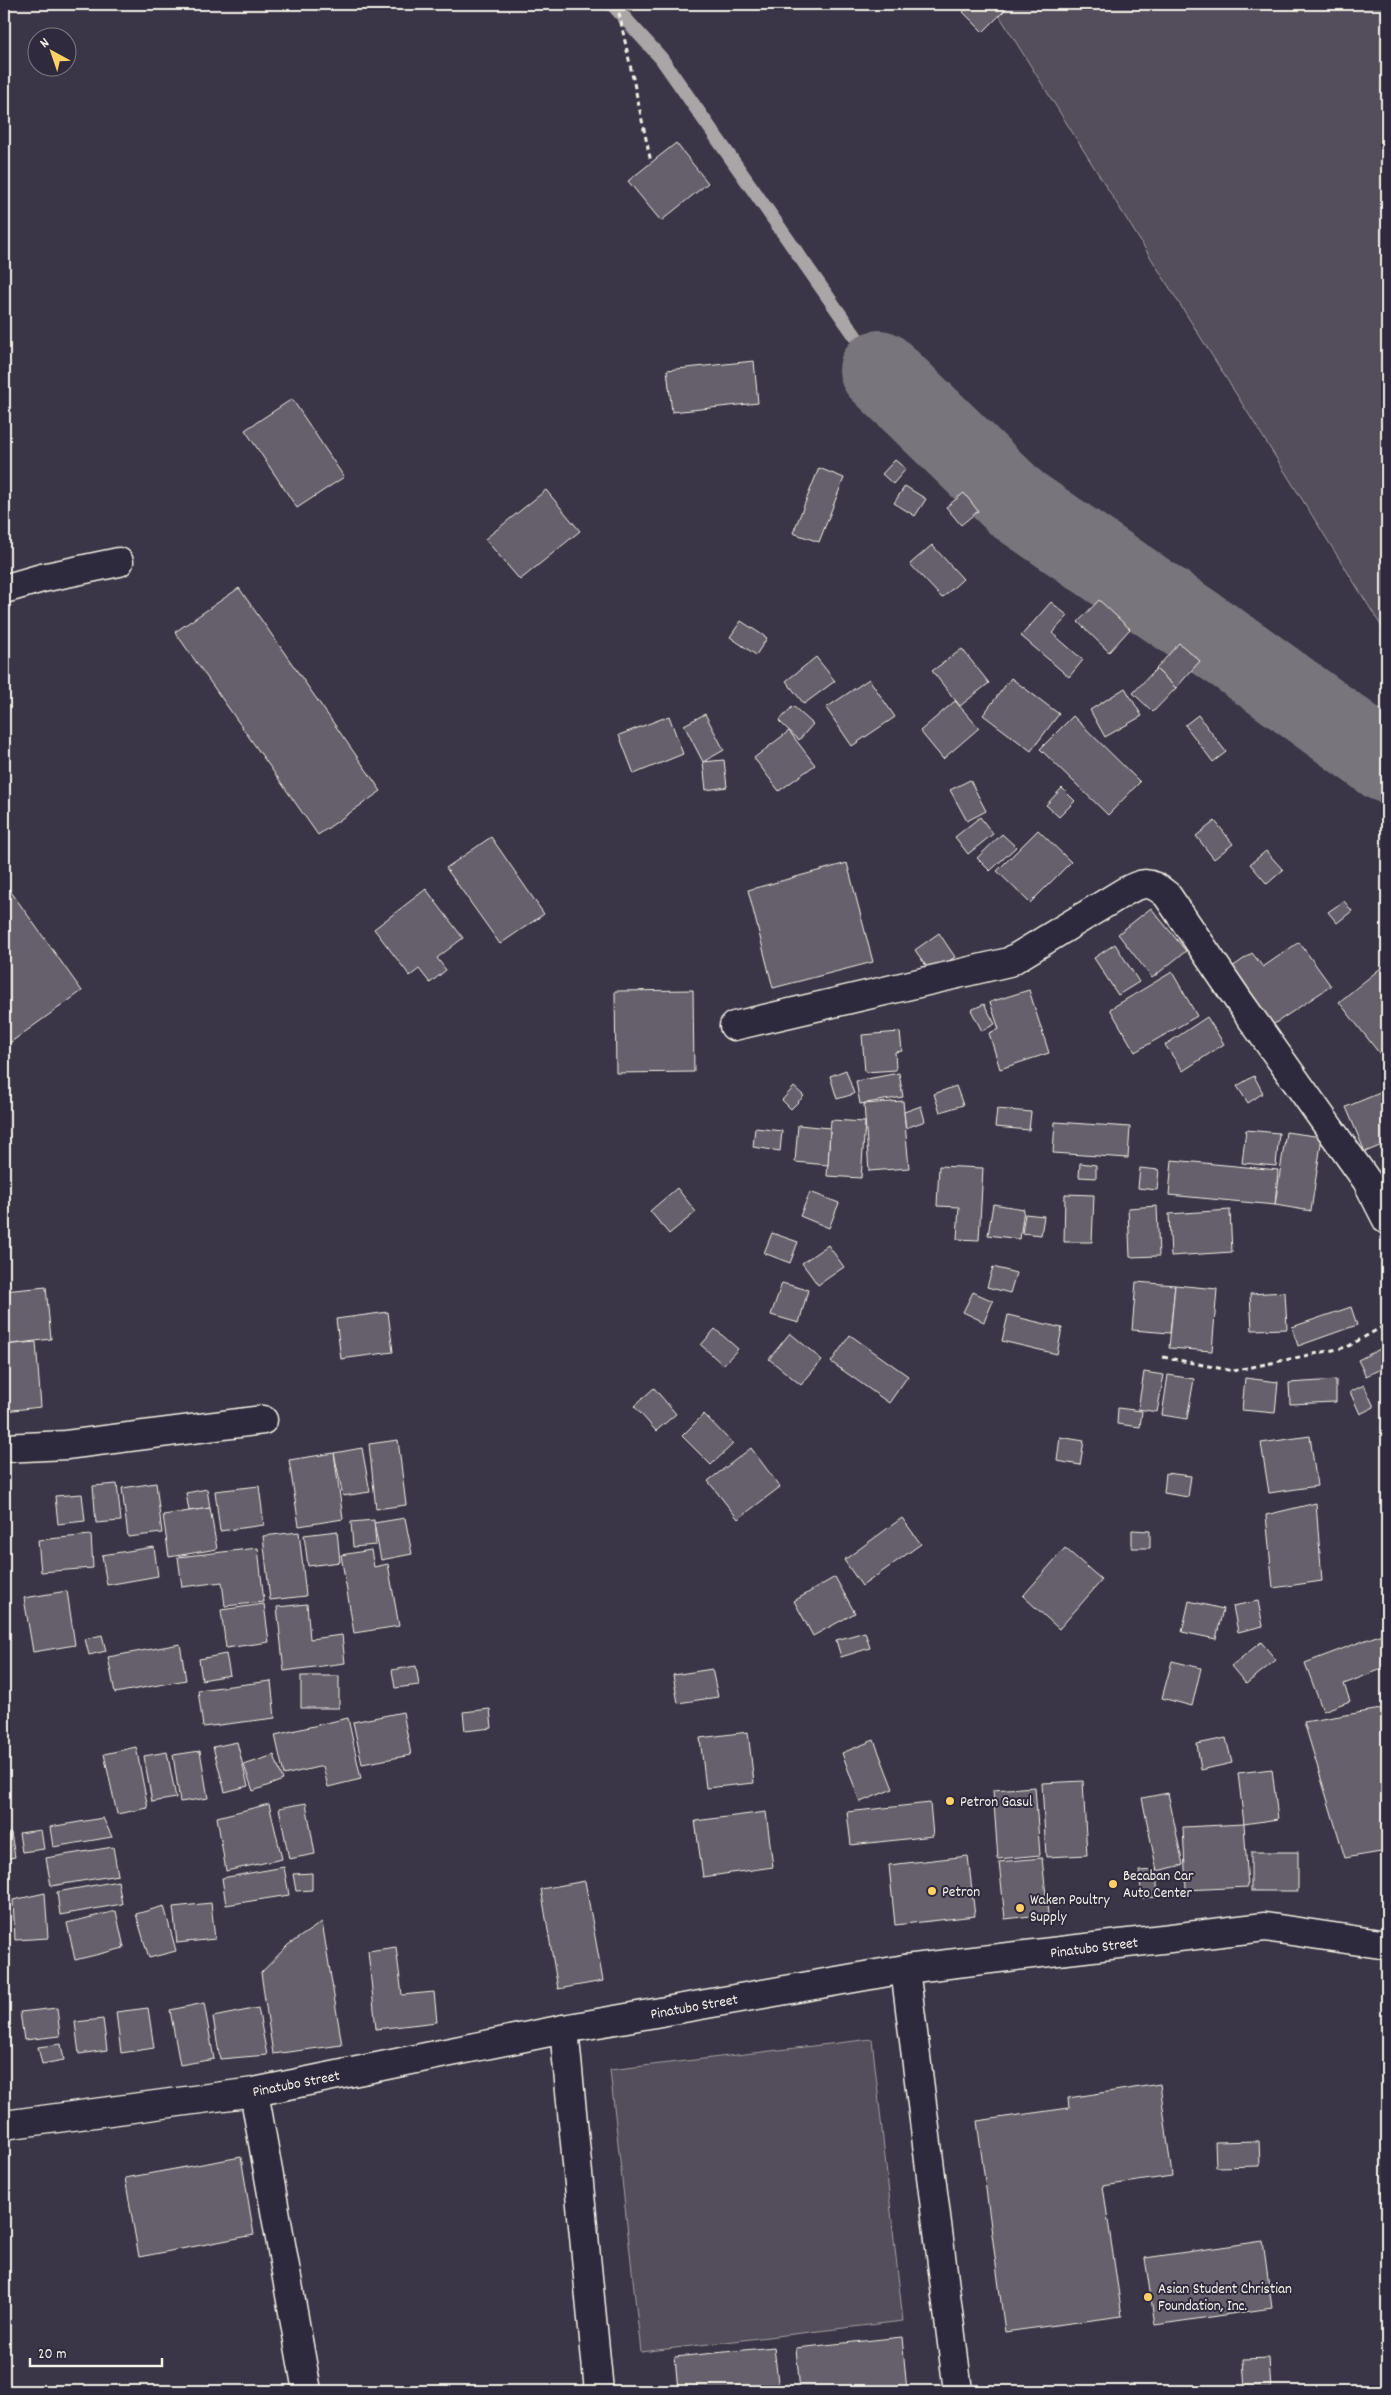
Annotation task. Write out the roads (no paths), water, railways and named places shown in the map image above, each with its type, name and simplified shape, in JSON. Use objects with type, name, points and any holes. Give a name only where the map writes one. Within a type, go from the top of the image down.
[{"type":"street","points":[[4,589],[42,578],[119,562]]},
{"type":"street","points":[[734,1026],[1009,962],[1141,883],[1156,885],[1167,895],[1239,1001],[1367,1181],[1387,1220]]},
{"type":"street","points":[[4,1448],[66,1445],[263,1420]]},
{"type":"street","name":"Pinatubo Street","points":[[4,2125],[254,2092],[564,2029],[905,1969],[1265,1927],[1387,1945]]},
{"type":"street","points":[[905,1969],[958,2391]]},
{"type":"street","points":[[564,2029],[599,2391]]},
{"type":"street","points":[[254,2092],[307,2391]]},
{"type":"waterway","points":[[612,4],[661,58],[879,370]]},
{"type":"waterway","points":[[879,370],[1017,504],[1242,658],[1387,763]]},
{"type":"place","name":"Petron Gasul","points":[[950,1801]]},
{"type":"place","name":"Becaban Car Auto Center","points":[[1113,1884]]},
{"type":"place","name":"Petron","points":[[932,1891]]},
{"type":"place","name":"Waken Poultry Supply","points":[[1020,1908]]},
{"type":"place","name":"Asian Student Christian Foundation, Inc.","points":[[1148,2297]]}]
